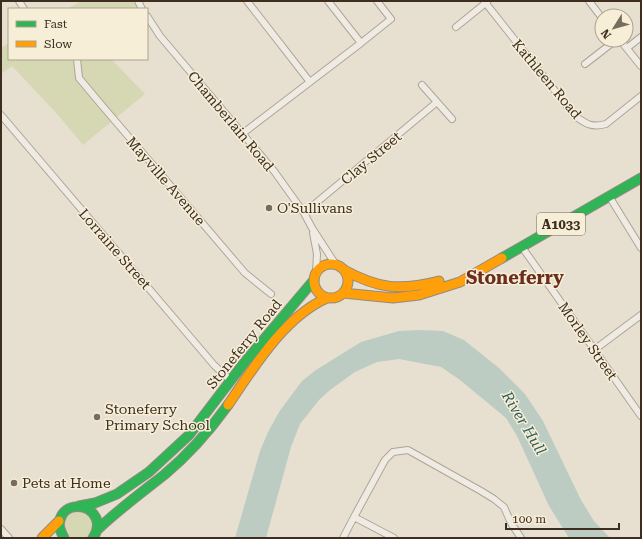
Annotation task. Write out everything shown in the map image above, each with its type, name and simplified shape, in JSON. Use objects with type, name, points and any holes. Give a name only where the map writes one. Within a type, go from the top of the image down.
[{"type":"highway","name":"A1033","points":[[343,293],[383,298],[410,297],[460,282],[641,178]]},
{"type":"highway","points":[[331,264],[340,267],[348,279],[346,289],[336,298],[327,298],[317,291],[315,276],[325,265],[331,264]]},
{"type":"highway","name":"A1033","points":[[340,267],[372,284],[393,288],[429,284],[480,270]]},
{"type":"highway","name":"Stoneferry Road","points":[[59,521],[65,511],[74,506],[95,503],[118,494],[149,472],[189,436],[269,333],[306,291],[315,276]]},
{"type":"highway","name":"Stoneferry Road","points":[[95,534],[114,514],[156,481],[186,454],[222,414],[244,380],[288,326],[308,307],[327,298]]},
{"type":"highway","points":[[79,506],[90,510],[97,519],[95,534]]},
{"type":"highway","points":[[42,538],[59,521]]},
{"type":"highway","points":[[59,521],[59,528],[64,538]]},
{"type":"street","points":[[247,1],[310,82]]},
{"type":"street","points":[[328,1],[361,43]]},
{"type":"street","points":[[242,134],[391,19],[377,1]]},
{"type":"street","points":[[456,27],[486,2]]},
{"type":"street","name":"Kathleen Road","points":[[486,2],[575,116],[588,125],[606,124],[641,96]]},
{"type":"street","name":"Chamberlain Road","points":[[148,18],[160,36],[274,171],[340,267]]},
{"type":"street","points":[[585,64],[606,48]]},
{"type":"street","points":[[627,48],[641,66]]},
{"type":"street","name":"Mayville Avenue","points":[[77,60],[79,78],[98,102],[245,273],[271,294]]},
{"type":"street","points":[[422,85],[452,119]]},
{"type":"street","name":"Clay Street","points":[[304,213],[437,102]]},
{"type":"street","name":"Lorraine Street","points":[[1,115],[214,365],[231,381]]},
{"type":"street","points":[[608,196],[641,248]]},
{"type":"street","name":"Chamberlain Road","points":[[312,228],[317,254],[315,276]]},
{"type":"street","name":"Morley Street","points":[[522,246],[641,416]]},
{"type":"street","points":[[594,350],[641,315]]},
{"type":"street","points":[[343,538],[385,460],[393,452],[408,450],[494,499],[504,508],[511,523],[521,538]]},
{"type":"street","points":[[354,517],[394,538]]},
{"type":"street","points":[[1,529],[9,538]]},
{"type":"green space","points":[[81,1],[139,1],[142,8],[69,8]]},
{"type":"green space","points":[[8,44],[8,60],[112,60],[145,94],[83,145],[59,116],[12,66],[1,74],[1,48]]},
{"type":"green space","points":[[81,510],[89,514],[94,526],[88,537],[71,538],[66,532],[64,526],[66,520],[69,514]]},
{"type":"water","name":"River Hull","points":[[399,331],[443,331],[464,340],[499,368],[525,394],[543,421],[581,500],[594,521],[610,538],[569,538],[549,506],[517,436],[506,418],[460,380],[441,367],[399,359],[377,362],[355,372],[319,400],[300,424],[291,447],[266,538],[235,538],[260,451],[268,432],[279,412],[302,381],[316,370],[361,342]]},
{"type":"traffic: fast","points":[[502,258],[641,178]]},
{"type":"traffic: fast","points":[[79,506],[95,503],[117,494],[149,472],[189,435],[244,363],[314,280]]},
{"type":"traffic: fast","points":[[97,530],[182,459],[214,424],[228,405]]},
{"type":"traffic: fast","points":[[64,538],[59,523],[62,514],[66,510],[76,507],[88,509],[96,518],[97,528],[93,538]]},
{"type":"traffic: slow","points":[[343,293],[393,298],[419,295],[460,282],[502,258]]},
{"type":"traffic: slow","points":[[331,264],[337,265],[343,269],[347,275],[348,281],[347,287],[343,293],[337,297],[331,298],[325,297],[319,293],[315,287],[314,281],[315,275],[319,269],[325,265],[331,264]]},
{"type":"traffic: slow","points":[[344,270],[368,281],[390,286],[413,286],[439,281]]},
{"type":"traffic: slow","points":[[228,405],[271,344],[297,317],[311,306],[327,298]]},
{"type":"traffic: slow","points":[[42,538],[59,521]]},
{"type":"place","name":"O'Sullivans","points":[[269,208]]},
{"type":"place","name":"Stoneferry Primary School","points":[[97,417]]},
{"type":"place","name":"Pets at Home","points":[[14,483]]},
{"type":"district","name":"Stoneferry","points":[[515,277]]}]
